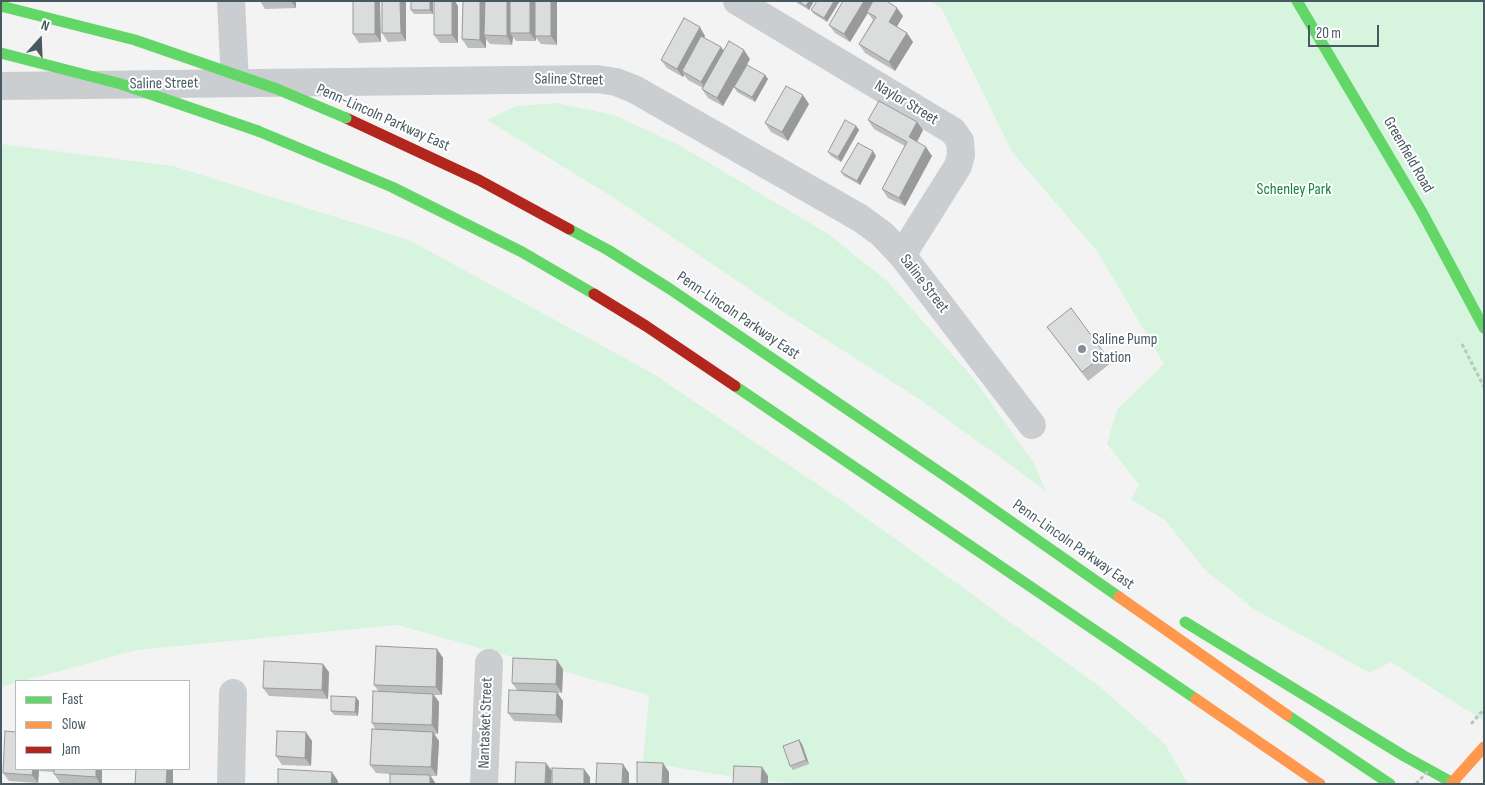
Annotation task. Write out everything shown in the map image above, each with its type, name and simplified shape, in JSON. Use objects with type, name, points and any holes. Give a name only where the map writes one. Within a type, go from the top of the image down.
[{"type":"main road","name":"Greenfield Road","points":[[1298,1],[1422,212],[1484,328]]},
{"type":"main road","name":"Penn-Lincoln Parkway East","points":[[1,6],[144,43],[277,89],[346,118],[479,180],[608,250],[678,294],[963,488],[1342,753],[1390,784]]},
{"type":"main road","points":[[1,53],[121,84],[258,131],[392,187],[522,252],[646,326],[1320,784]]},
{"type":"main road","points":[[963,488],[1124,586]]},
{"type":"main road","points":[[1175,617],[1404,756],[1455,784]]},
{"type":"main road","points":[[1451,784],[1484,747]]},
{"type":"street","points":[[231,1],[235,84]]},
{"type":"street","name":"Naylor Street","points":[[737,1],[953,131],[960,141],[962,155],[958,166],[902,255]]},
{"type":"street","name":"Saline Street","points":[[1,86],[597,79],[616,82],[634,89],[860,218],[882,234],[902,255],[1032,425]]},
{"type":"street","name":"Nantasket Street","points":[[484,784],[489,663]]},
{"type":"street","points":[[231,784],[233,693]]},
{"type":"green space","name":"Schenley Park","points":[[930,1],[1484,1],[1484,721],[1391,662],[1370,673],[1254,609],[1204,569],[1166,521],[1131,499],[1139,485],[1107,444],[1117,410],[1164,364],[1097,251],[1012,152],[942,9]]},
{"type":"green space","points":[[557,103],[614,115],[679,145],[828,234],[888,282],[973,378],[1034,463],[1046,491],[919,399],[783,312],[619,201],[487,120],[516,106]]},
{"type":"green space","points":[[1,144],[173,166],[409,240],[652,373],[851,507],[1099,686],[1165,744],[1188,784],[800,784],[733,777],[643,762],[649,695],[397,625],[137,650],[27,680],[15,680],[15,683],[1,687]]},
{"type":"building","points":[[353,1],[375,1],[375,34],[353,34]]},
{"type":"building","points":[[382,1],[400,1],[401,33],[382,33]]},
{"type":"building","points":[[411,1],[430,1],[430,10],[411,10]]},
{"type":"building","points":[[434,1],[452,1],[452,35],[434,35]]},
{"type":"building","points":[[463,1],[480,1],[480,40],[462,39]]},
{"type":"building","points":[[485,1],[507,1],[507,36],[484,35]]},
{"type":"building","points":[[510,1],[530,1],[530,33],[510,33]]},
{"type":"building","points":[[535,1],[551,1],[551,36],[535,36]]},
{"type":"building","points":[[798,1],[809,1],[806,6]]},
{"type":"building","points":[[817,1],[834,1],[824,18],[811,10]]},
{"type":"building","points":[[843,1],[864,1],[844,34],[829,25]]},
{"type":"building","points":[[873,1],[887,1],[897,8],[889,22],[907,33],[889,62],[859,44],[876,17],[867,12]]},
{"type":"building","points":[[684,18],[700,27],[677,69],[661,60]]},
{"type":"building","points":[[701,36],[721,47],[701,82],[682,71]]},
{"type":"building","points":[[729,41],[744,50],[717,98],[702,89]]},
{"type":"building","points":[[747,65],[765,75],[752,97],[734,87]]},
{"type":"building","points":[[786,86],[803,95],[782,132],[765,123]]},
{"type":"building","points":[[879,101],[917,122],[909,137],[926,147],[899,198],[882,189],[907,142],[868,120]]},
{"type":"building","points":[[845,120],[856,126],[838,157],[828,152]]},
{"type":"building","points":[[858,143],[873,151],[857,181],[841,172]]},
{"type":"building","name":"Saline Pump Station","points":[[1071,308],[1105,354],[1082,372],[1047,327]]},
{"type":"building","points":[[376,646],[437,649],[436,687],[374,685]]},
{"type":"building","points":[[513,658],[557,660],[556,684],[512,683]]},
{"type":"building","points":[[264,661],[323,664],[322,690],[263,688]]},
{"type":"building","points":[[509,690],[557,692],[556,715],[508,713]]},
{"type":"building","points":[[373,691],[433,694],[432,725],[372,723]]},
{"type":"building","points":[[331,696],[356,697],[355,712],[331,711]]},
{"type":"building","points":[[372,729],[433,732],[431,767],[370,765]]},
{"type":"building","points":[[5,731],[15,732],[15,770],[33,770],[32,775],[3,773]]},
{"type":"building","points":[[277,731],[306,732],[305,758],[276,756]]},
{"type":"building","points":[[799,740],[806,760],[790,766],[783,746]]},
{"type":"building","points":[[516,762],[546,763],[545,784],[515,784]]},
{"type":"building","points":[[637,762],[663,763],[662,784],[637,784]]},
{"type":"building","points":[[597,763],[623,764],[622,784],[596,784]]},
{"type":"building","points":[[734,766],[762,767],[761,784],[733,784]]},
{"type":"building","points":[[552,768],[584,769],[584,784],[552,784]]},
{"type":"building","points":[[278,769],[332,772],[331,784],[278,784]]},
{"type":"building","points":[[54,770],[96,770],[96,777],[54,774]]},
{"type":"building","points":[[136,770],[167,770],[166,784],[135,784]]},
{"type":"building","points":[[390,774],[430,775],[430,784],[390,784]]},
{"type":"traffic: fast","points":[[1297,1],[1422,212],[1484,328]]},
{"type":"traffic: fast","points":[[1,6],[135,40],[277,89],[346,118]]},
{"type":"traffic: fast","points":[[1,53],[121,84],[258,131]]},
{"type":"traffic: fast","points":[[258,131],[392,187],[522,252],[594,294]]},
{"type":"traffic: fast","points":[[569,229],[608,250],[670,289],[963,488],[1119,597]]},
{"type":"traffic: fast","points":[[735,386],[1196,699]]},
{"type":"traffic: fast","points":[[1185,622],[1404,756],[1455,784]]},
{"type":"traffic: fast","points":[[1287,715],[1390,784]]},
{"type":"traffic: slow","points":[[1119,597],[1287,715]]},
{"type":"traffic: slow","points":[[1196,699],[1320,784]]},
{"type":"traffic: slow","points":[[1451,784],[1484,747]]},
{"type":"traffic: jam","points":[[346,118],[479,180],[569,229]]},
{"type":"traffic: jam","points":[[594,294],[646,326],[735,386]]},
{"type":"place","name":"Saline Pump Station","points":[[1082,349]]}]
